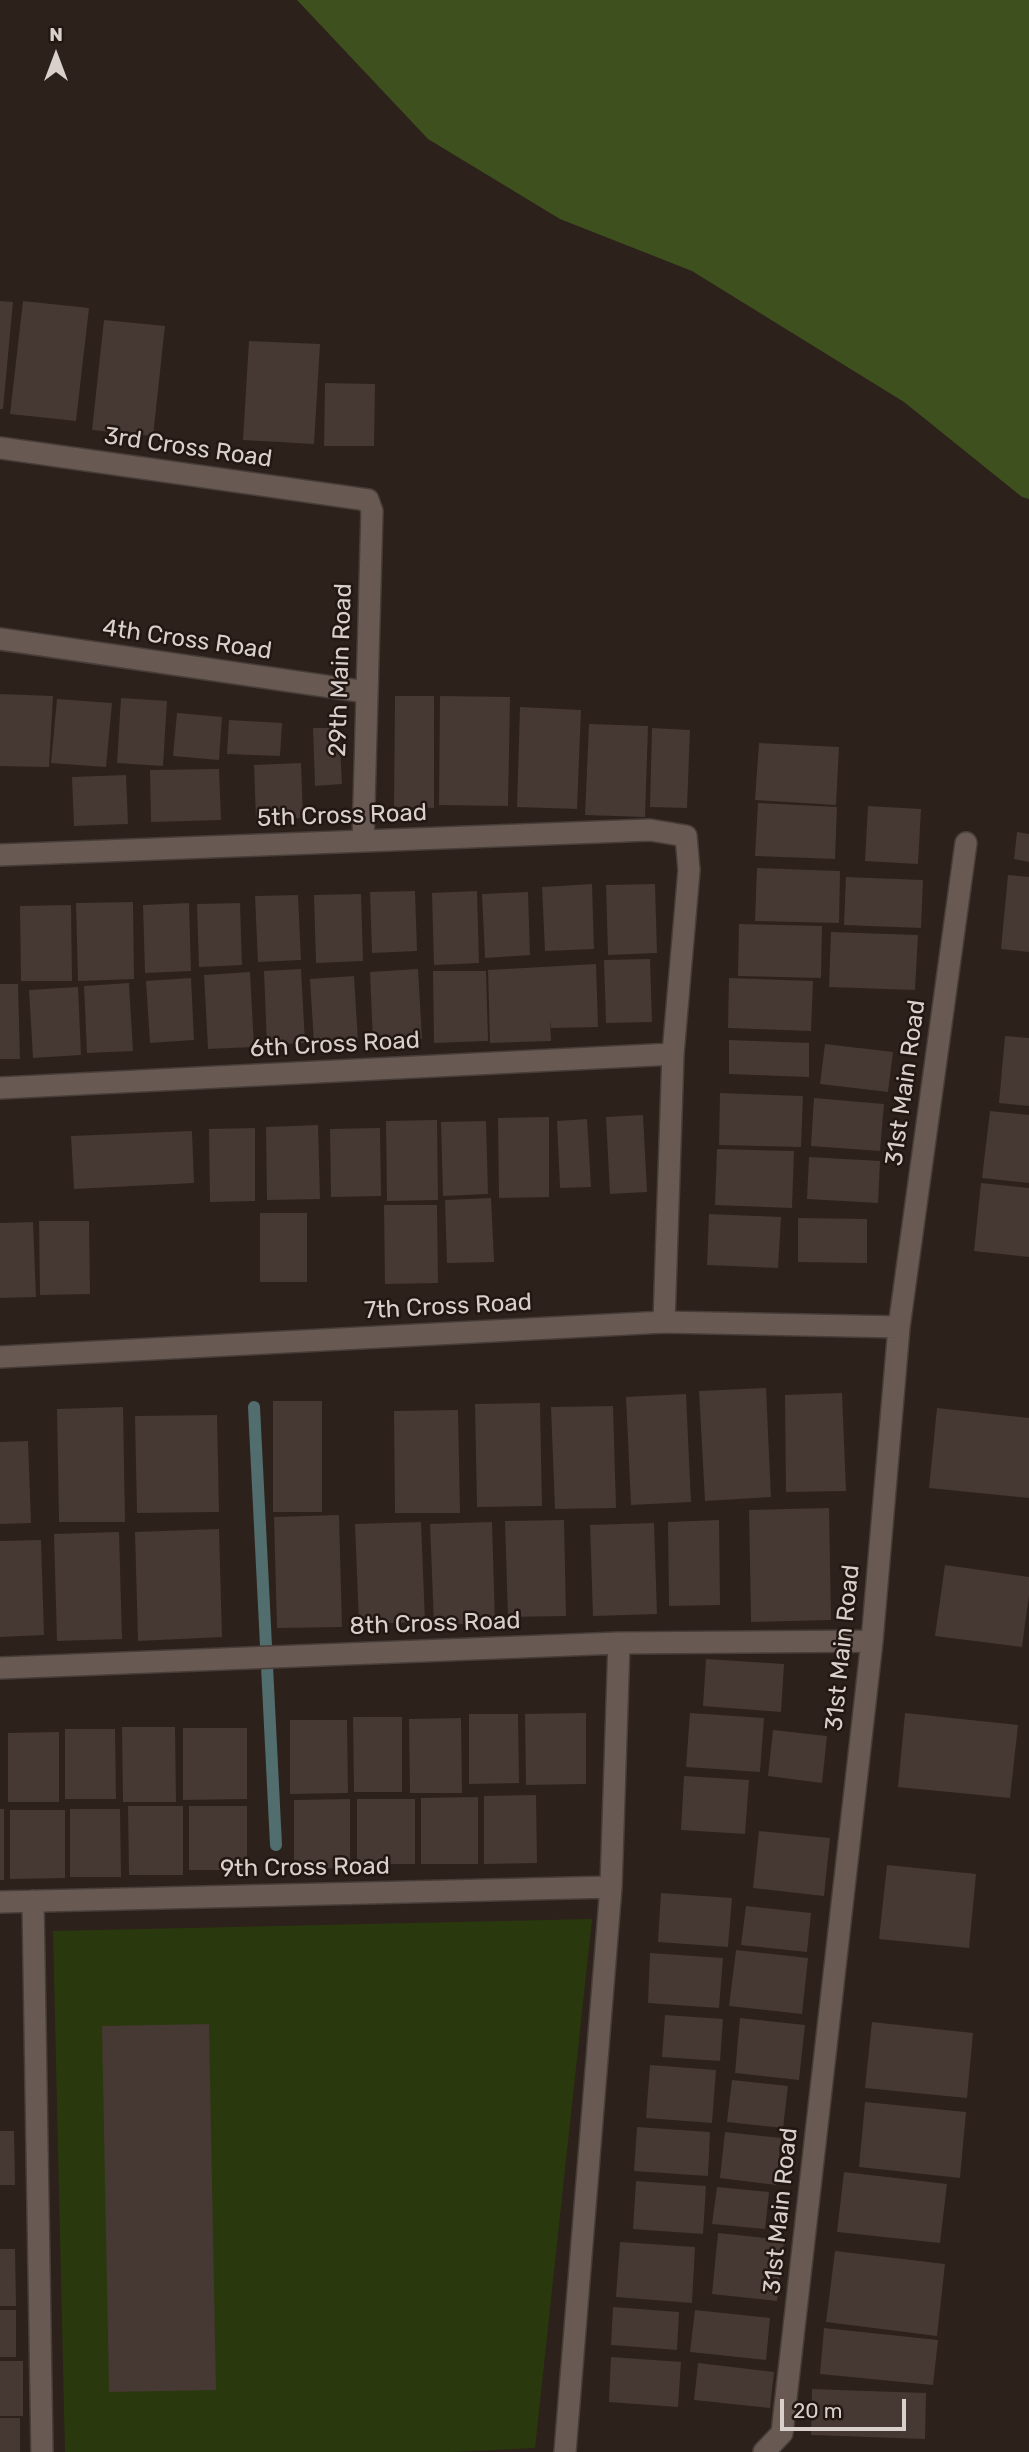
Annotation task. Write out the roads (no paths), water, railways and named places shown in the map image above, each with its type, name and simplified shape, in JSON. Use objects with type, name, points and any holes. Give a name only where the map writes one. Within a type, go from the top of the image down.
[{"type":"street","name":"3rd Cross Road","points":[[0,448],[368,500]]},
{"type":"street","name":"29th Main Road","points":[[363,841],[372,511],[368,500]]},
{"type":"street","name":"4th Cross Road","points":[[0,639],[366,692]]},
{"type":"street","name":"5th Cross Road","points":[[0,855],[650,830],[686,836],[688,870],[674,1054]]},
{"type":"street","name":"31st Main Road","points":[[764,2452],[782,2433],[872,1641],[899,1327],[966,843]]},
{"type":"street","name":"6th Cross Road","points":[[0,1088],[674,1054]]},
{"type":"street","points":[[664,1322],[674,1054]]},
{"type":"street","name":"7th Cross Road","points":[[0,1357],[664,1322],[899,1327]]},
{"type":"street","name":"8th Cross Road","points":[[0,1668],[619,1643],[872,1641]]},
{"type":"street","points":[[565,2452],[611,1887],[619,1643]]},
{"type":"street","name":"9th Cross Road","points":[[0,1902],[611,1887]]},
{"type":"street","points":[[33,1901],[42,2452]]},
{"type":"waterway","points":[[254,1407],[276,1845]]}]
